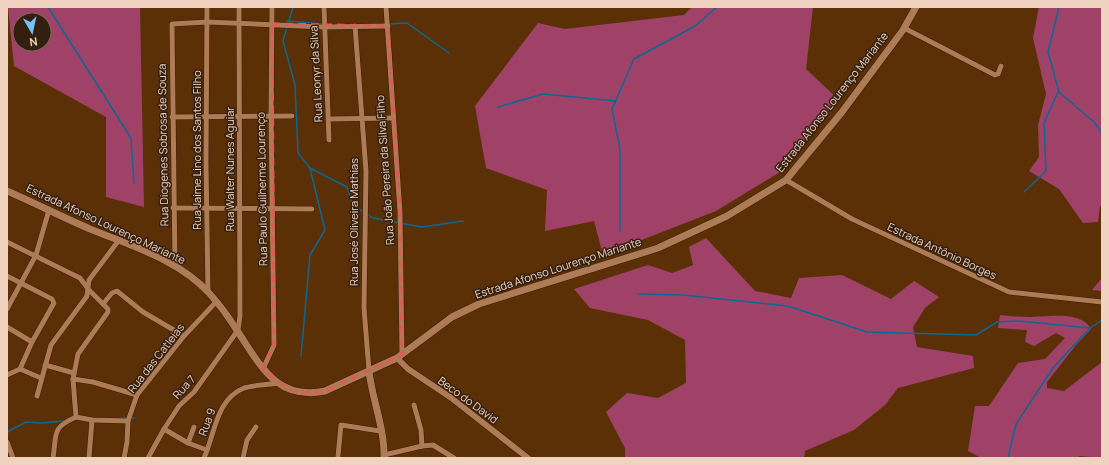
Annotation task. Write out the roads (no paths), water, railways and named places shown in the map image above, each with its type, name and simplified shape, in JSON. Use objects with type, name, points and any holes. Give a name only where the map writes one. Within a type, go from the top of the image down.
[{"type":"main road","name":"Estrada Afonso Lourenço Mariante","points":[[7,191],[175,266],[208,292],[238,330],[263,369],[277,383],[300,393],[313,394],[342,385],[399,356],[452,317],[479,304],[658,248],[727,216],[786,180],[842,112],[904,28],[916,7]]},
{"type":"main road","points":[[369,371],[371,390],[384,456]]},
{"type":"street","name":"Rua Jaime Lino dos Santos Filho","points":[[207,7],[208,292]]},
{"type":"street","name":"Rua Walter Nunes Aguiar","points":[[238,330],[240,316],[239,7]]},
{"type":"street","name":"Rua Paulo Guilherme Lourenço","points":[[263,369],[274,345],[271,116],[272,7]]},
{"type":"street","name":"Rua Leonyr da Silva","points":[[324,7],[329,140]]},
{"type":"street","name":"Rua João Pereira da Silva Filho","points":[[386,7],[389,78],[400,212],[399,356]]},
{"type":"street","points":[[207,22],[324,27],[388,26]]},
{"type":"street","name":"Rua Diogenes Sobrosa de Souza","points":[[175,266],[173,208],[172,24],[207,22]]},
{"type":"street","name":"Rua José Oliveira Mathias","points":[[355,26],[366,171],[364,308],[369,371]]},
{"type":"street","points":[[904,28],[995,74],[998,74],[1001,66]]},
{"type":"street","points":[[172,117],[292,116]]},
{"type":"street","points":[[329,119],[393,118]]},
{"type":"street","name":"Estrada Antônio Borges","points":[[786,180],[852,219],[1009,292],[1102,302]]},
{"type":"street","points":[[173,208],[312,209]]},
{"type":"street","points":[[7,309],[36,255],[48,210]]},
{"type":"street","points":[[37,396],[51,345],[87,296],[89,290],[89,280],[119,240]]},
{"type":"street","points":[[7,242],[80,278],[89,290],[109,310],[78,354],[73,379],[76,417]]},
{"type":"street","points":[[7,276],[22,282],[54,301],[32,342],[20,369],[7,376]]},
{"type":"street","points":[[102,304],[112,293],[117,292],[143,312],[184,336]]},
{"type":"street","name":"Rua das Catleias","points":[[124,458],[127,442],[128,421],[137,395],[184,336],[216,302]]},
{"type":"street","points":[[7,327],[32,342]]},
{"type":"street","name":"Rua 7","points":[[148,458],[179,406],[194,392],[238,330]]},
{"type":"street","name":"Beco do David","points":[[399,356],[408,369],[450,397],[528,458]]},
{"type":"street","points":[[45,364],[74,373]]},
{"type":"street","points":[[20,369],[41,378]]},
{"type":"street","points":[[73,379],[92,382],[137,395]]},
{"type":"street","name":"Rua 9","points":[[204,458],[218,415],[226,400],[244,388],[277,383]]},
{"type":"street","points":[[414,405],[421,430],[422,446]]},
{"type":"street","points":[[53,458],[57,427],[61,423],[76,417],[92,420],[128,421]]},
{"type":"street","points":[[89,458],[92,420]]},
{"type":"street","points":[[338,456],[341,425],[380,431]]},
{"type":"street","points":[[188,443],[194,427]]},
{"type":"street","points":[[243,458],[247,440],[256,427]]},
{"type":"street","points":[[164,430],[188,443],[207,450]]},
{"type":"street","points":[[7,442],[13,458]]},
{"type":"street","points":[[384,456],[422,446],[433,445],[454,458]]},
{"type":"waterway","points":[[48,7],[131,138],[134,183]]},
{"type":"waterway","points":[[293,7],[283,41],[295,85],[298,153],[310,168],[325,230],[310,255],[301,356]]},
{"type":"waterway","points":[[620,231],[620,149],[612,109],[634,59],[695,26],[717,7]]},
{"type":"waterway","points":[[1059,7],[1048,52],[1059,92],[1094,122],[1102,133]]},
{"type":"waterway","points":[[287,21],[322,24]]},
{"type":"waterway","points":[[388,24],[407,23],[449,53]]},
{"type":"waterway","points":[[1024,192],[1046,171],[1044,123],[1058,92]]},
{"type":"waterway","points":[[498,107],[543,94],[616,101]]},
{"type":"waterway","points":[[310,168],[347,187],[353,206],[364,212]]},
{"type":"waterway","points":[[367,214],[373,218],[422,227],[463,221]]},
{"type":"waterway","points":[[638,294],[683,295],[788,306],[867,332],[976,335],[997,322],[1019,321],[1090,328]]},
{"type":"waterway","points":[[1008,458],[1016,424],[1053,368],[1090,328],[1102,320]]},
{"type":"waterway","points":[[120,418],[134,418]]},
{"type":"waterway","points":[[7,432],[26,422],[42,423],[64,421]]}]
